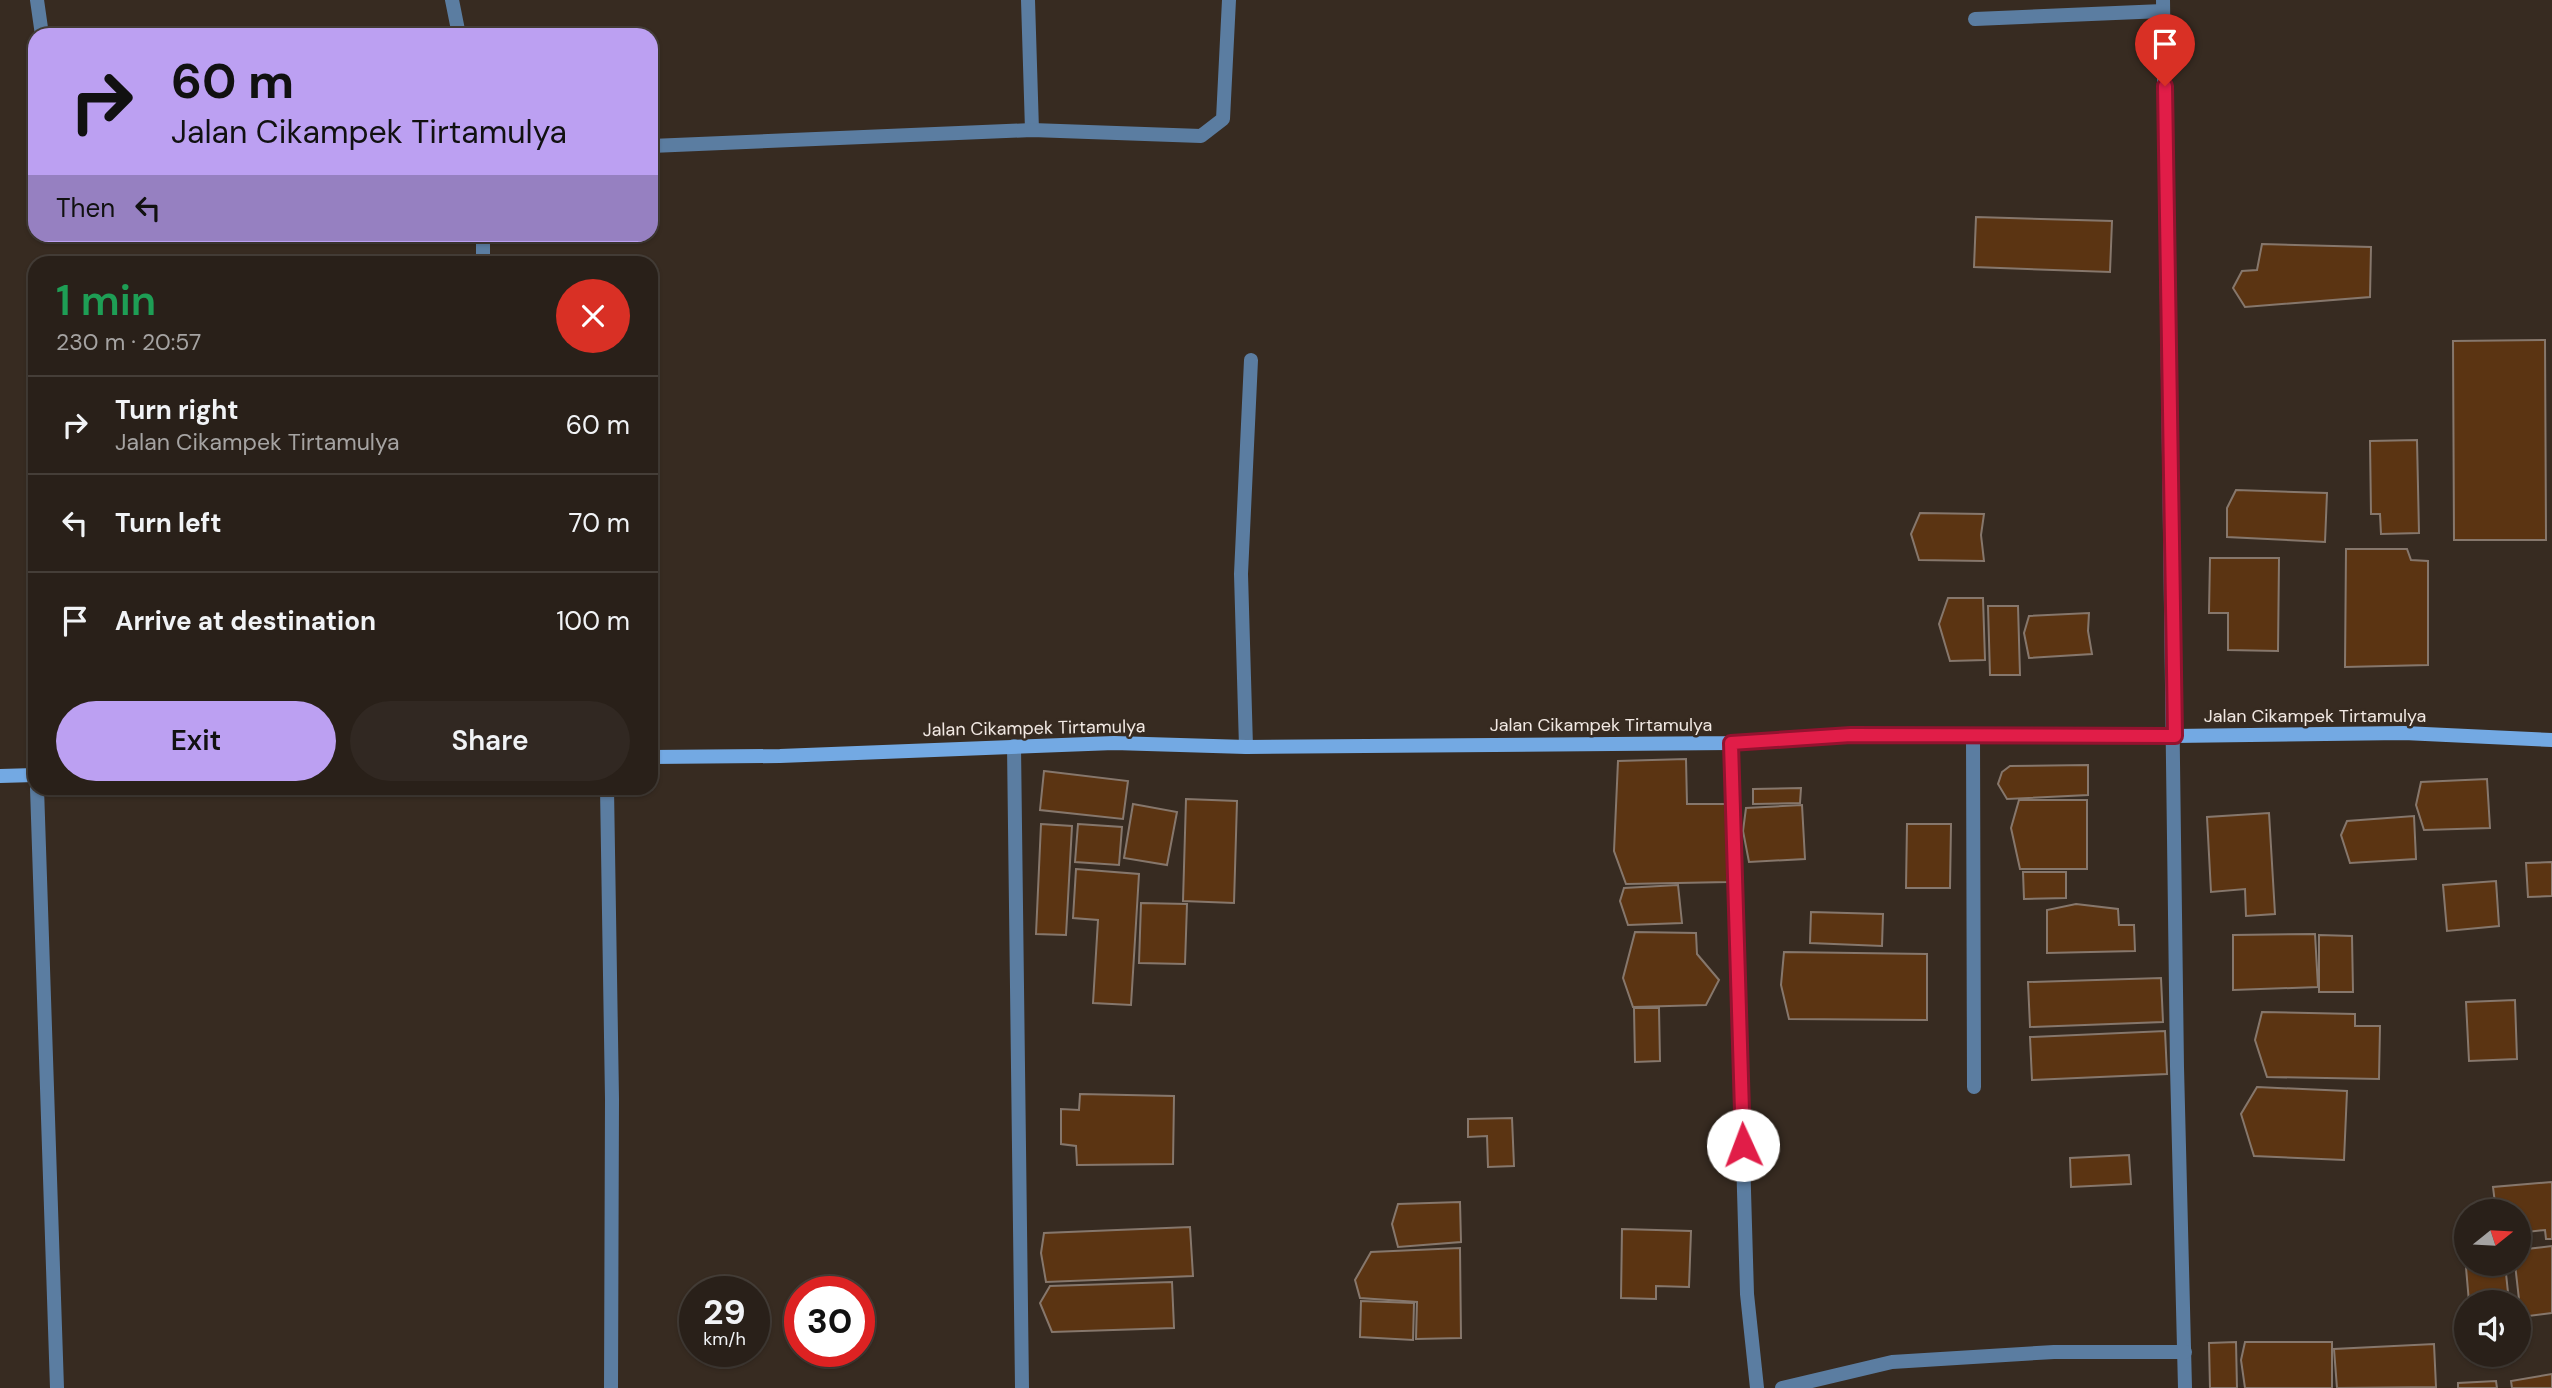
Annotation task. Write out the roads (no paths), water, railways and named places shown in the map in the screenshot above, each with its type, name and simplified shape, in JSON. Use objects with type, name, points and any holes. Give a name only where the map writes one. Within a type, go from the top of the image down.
[{"type":"street","points":[[37,0],[41,28]]},
{"type":"street","points":[[452,0],[458,28]]},
{"type":"street","points":[[1028,0],[1032,130]]},
{"type":"street","points":[[658,146],[1032,130],[1201,136],[1223,119],[1229,0]]},
{"type":"street","points":[[1975,19],[2030,7],[2163,6],[2175,736],[2177,1067],[2185,1388]]},
{"type":"street","points":[[1246,747],[1241,574],[1251,360]]},
{"type":"street","name":"Jalan Cikampek Tirtamulya","points":[[658,757],[780,756],[1114,743],[1246,747],[1731,743],[1851,735],[2175,736],[2404,733],[2552,740]]},
{"type":"street","points":[[1973,736],[1974,1087]]},
{"type":"street","points":[[1731,743],[1747,1294],[1757,1388]]},
{"type":"street","points":[[1014,746],[1022,1388]]},
{"type":"street","points":[[0,776],[28,775]]},
{"type":"street","points":[[37,795],[57,1388]]},
{"type":"street","points":[[607,795],[612,1098],[611,1388]]},
{"type":"street","points":[[1782,1388],[1892,1362],[2054,1352],[2185,1352]]}]
